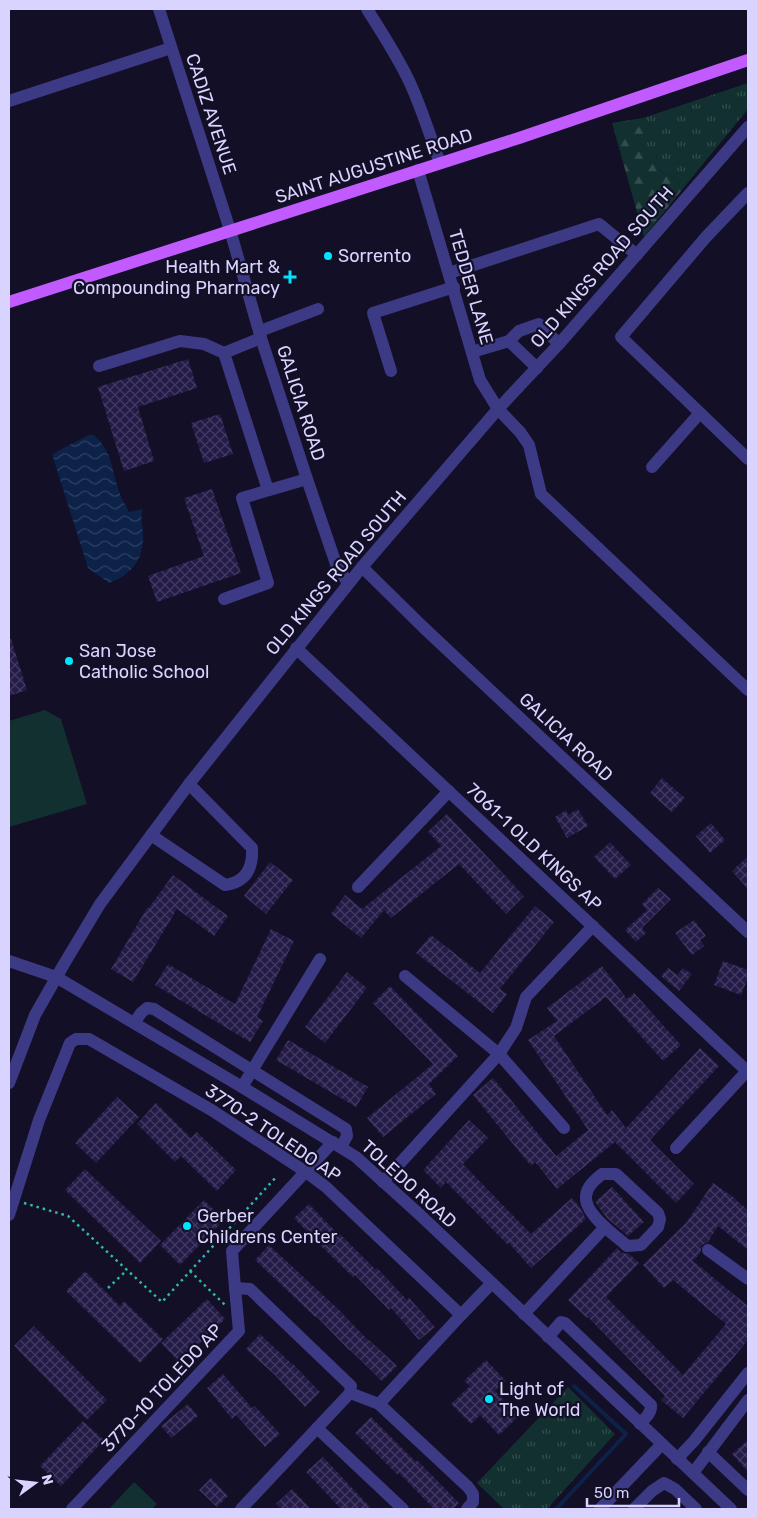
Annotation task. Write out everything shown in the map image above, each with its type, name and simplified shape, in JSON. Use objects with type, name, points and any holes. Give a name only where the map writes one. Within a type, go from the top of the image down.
[{"type":"main road","name":"SAINT AUGUSTINE ROAD","points":[[9,302],[578,118],[748,60]]},
{"type":"street","name":"CADIZ AVENUE","points":[[159,9],[230,230]]},
{"type":"street","points":[[367,9],[411,84],[440,163]]},
{"type":"street","points":[[9,101],[171,48]]},
{"type":"street","name":"OLD KINGS ROAD SOUTH","points":[[9,1083],[35,1015],[56,977],[100,904],[189,784],[348,583],[498,409],[559,344],[748,127]]},
{"type":"street","name":"TEDDER LANE","points":[[418,170],[450,273],[480,380],[498,409],[520,432],[529,445],[541,494],[748,690]]},
{"type":"street","points":[[748,193],[706,237],[621,337],[748,459]]},
{"type":"street","points":[[450,273],[599,224],[637,255]]},
{"type":"street","name":"GALICIA ROAD","points":[[230,230],[260,334],[307,478],[336,564],[348,583]]},
{"type":"street","points":[[391,370],[373,313],[454,287]]},
{"type":"street","points":[[224,353],[260,334],[318,309]]},
{"type":"street","points":[[472,352],[510,341],[519,331],[539,324],[559,344]]},
{"type":"street","points":[[99,366],[180,341],[204,344],[224,353],[268,490]]},
{"type":"street","points":[[510,341],[537,368]]},
{"type":"street","points":[[652,467],[700,413]]},
{"type":"street","points":[[224,598],[268,584],[242,498],[307,478]]},
{"type":"street","name":"GALICIA ROAD","points":[[362,567],[423,627],[748,932]]},
{"type":"street","name":"7061-1 OLD KINGS AP","points":[[296,648],[748,1071]]},
{"type":"street","points":[[150,835],[225,886],[236,884],[243,878],[253,860],[252,848],[189,784]]},
{"type":"street","points":[[358,887],[449,791]]},
{"type":"street","points":[[383,1182],[499,1054],[516,1028],[526,996],[593,926]]},
{"type":"street","points":[[242,1087],[320,960]]},
{"type":"street","name":"TOLEDO ROAD","points":[[9,961],[56,977],[135,1022],[356,1157],[731,1509]]},
{"type":"street","points":[[405,976],[499,1054],[564,1128]]},
{"type":"street","points":[[135,1022],[147,1008],[154,1009],[346,1129],[347,1136],[337,1145]]},
{"type":"street","name":"3770-2 TOLEDO AP","points":[[9,1215],[39,1120],[70,1043],[76,1039],[89,1039],[213,1111],[306,1172],[326,1187],[461,1315]]},
{"type":"street","points":[[676,1148],[748,1071]]},
{"type":"street","name":"3770-10 TOLEDO AP","points":[[72,1509],[239,1331],[232,1251],[306,1172],[337,1145]]},
{"type":"street","points":[[602,1174],[616,1174],[658,1213],[660,1218],[658,1227],[641,1245],[627,1246],[605,1227],[588,1208],[586,1197],[592,1183],[602,1174]]},
{"type":"street","points":[[524,1314],[605,1227]]},
{"type":"street","points":[[708,1250],[748,1279]]},
{"type":"street","points":[[378,1404],[491,1284]]},
{"type":"street","points":[[235,1288],[250,1288],[351,1386],[350,1394],[244,1508]]},
{"type":"street","points":[[548,1337],[562,1322],[572,1330],[651,1405],[652,1409],[640,1424]]},
{"type":"street","points":[[677,1459],[694,1441],[748,1373]]},
{"type":"street","points":[[350,1394],[378,1404],[468,1487],[473,1494],[473,1502],[468,1509]]},
{"type":"street","points":[[693,1473],[748,1400]]},
{"type":"street","points":[[317,1428],[403,1509]]},
{"type":"street","points":[[600,1509],[662,1444]]},
{"type":"street","points":[[708,1452],[748,1490]]},
{"type":"street","points":[[634,1509],[664,1483],[675,1489],[696,1509]]},
{"type":"path","points":[[13,1200],[68,1216],[162,1302],[277,1176]]},
{"type":"path","points":[[108,1288],[127,1270]]},
{"type":"path","points":[[190,1271],[229,1309]]},
{"type":"green space","points":[[748,83],[748,109],[681,191],[677,179],[661,172],[656,155],[645,152],[641,136],[650,126],[643,118]]},
{"type":"green space","points":[[643,118],[650,126],[642,136],[645,151],[656,155],[661,172],[677,179],[681,191],[644,237],[612,123]]},
{"type":"green space","points":[[45,710],[61,719],[87,804],[9,827],[9,721]]},
{"type":"green space","points":[[568,1387],[615,1434],[547,1509],[504,1509],[477,1483]]},
{"type":"green space","points":[[134,1482],[157,1504],[152,1509],[109,1509]]},
{"type":"water","points":[[89,435],[94,435],[109,456],[117,486],[129,512],[143,509],[141,517],[143,540],[140,555],[128,572],[109,583],[88,568],[52,454]]},
{"type":"building","points":[[188,359],[197,388],[138,407],[154,461],[124,471],[98,387]]},
{"type":"building","points":[[220,414],[233,454],[204,463],[191,423]]},
{"type":"building","points":[[212,489],[241,573],[157,602],[148,576],[204,556],[184,498]]},
{"type":"building","points":[[9,639],[11,639],[27,690],[9,696]]},
{"type":"building","points":[[662,778],[685,798],[672,812],[650,793]]},
{"type":"building","points":[[578,809],[588,826],[567,838],[555,817],[566,810],[568,815]]},
{"type":"building","points":[[447,814],[524,896],[506,914],[459,864],[391,918],[384,910],[361,938],[331,914],[345,895],[362,909],[441,846],[428,832]]},
{"type":"building","points":[[711,823],[725,840],[710,853],[696,836]]},
{"type":"building","points":[[610,842],[631,865],[615,879],[594,857]]},
{"type":"building","points":[[748,856],[748,889],[732,871]]},
{"type":"building","points":[[270,862],[293,880],[266,914],[244,896]]},
{"type":"building","points":[[173,875],[228,916],[214,936],[177,909],[133,982],[111,969],[147,908]]},
{"type":"building","points":[[658,888],[671,899],[642,928],[646,933],[636,942],[625,930],[647,910],[642,904]]},
{"type":"building","points":[[535,906],[554,922],[500,989],[507,994],[493,1013],[416,953],[431,935],[480,973]]},
{"type":"building","points":[[694,920],[706,936],[700,940],[704,946],[692,955],[675,933]]},
{"type":"building","points":[[271,929],[294,941],[257,1017],[263,1021],[250,1042],[155,985],[168,964],[235,1004]]},
{"type":"building","points":[[723,961],[748,970],[748,978],[741,995],[714,985]]},
{"type":"building","points":[[602,966],[627,999],[634,993],[681,1045],[663,1061],[606,997],[554,1036],[607,1115],[612,1110],[626,1128],[700,1048],[719,1066],[650,1140],[694,1184],[676,1203],[615,1142],[557,1189],[535,1162],[531,1166],[473,1095],[493,1078],[556,1156],[588,1130],[528,1040],[557,1021],[547,1008]]},
{"type":"building","points":[[668,968],[677,975],[683,968],[692,974],[679,991],[661,976]]},
{"type":"building","points":[[347,972],[367,988],[325,1043],[305,1027]]},
{"type":"building","points":[[390,986],[458,1056],[429,1084],[436,1094],[383,1137],[367,1118],[433,1064],[373,1003]]},
{"type":"building","points":[[288,1040],[368,1087],[356,1107],[276,1060]]},
{"type":"building","points":[[117,1097],[139,1117],[96,1163],[75,1143]]},
{"type":"building","points":[[156,1103],[191,1138],[197,1132],[236,1170],[217,1191],[181,1156],[175,1162],[137,1124]]},
{"type":"building","points":[[469,1120],[488,1138],[463,1164],[531,1234],[572,1198],[586,1219],[531,1268],[509,1243],[507,1244],[446,1182],[441,1188],[423,1170]]},
{"type":"building","points":[[85,1169],[161,1241],[140,1263],[65,1190]]},
{"type":"building","points":[[713,1183],[748,1210],[748,1250],[718,1226],[708,1242],[702,1245],[700,1253],[693,1261],[748,1306],[748,1340],[683,1418],[661,1400],[665,1396],[588,1317],[568,1300],[617,1248],[622,1253],[629,1254],[639,1263],[606,1297],[683,1375],[726,1324],[673,1280],[664,1288],[643,1265],[686,1223]]},
{"type":"building","points":[[612,1187],[644,1222],[628,1236],[607,1218],[595,1202]]},
{"type":"building","points":[[204,1200],[224,1220],[180,1265],[160,1245]]},
{"type":"building","points":[[309,1204],[375,1269],[377,1268],[407,1300],[409,1298],[435,1327],[419,1340],[391,1308],[389,1310],[355,1275],[353,1277],[321,1246],[294,1218]]},
{"type":"building","points":[[269,1245],[397,1366],[382,1381],[316,1316],[255,1260]]},
{"type":"building","points":[[85,1271],[120,1306],[124,1301],[163,1339],[140,1363],[66,1291]]},
{"type":"building","points":[[207,1299],[225,1319],[180,1363],[161,1343]]},
{"type":"building","points":[[34,1326],[107,1400],[87,1420],[14,1346]]},
{"type":"building","points":[[260,1334],[320,1392],[305,1407],[275,1375],[246,1349]]},
{"type":"building","points":[[486,1360],[506,1381],[495,1391],[519,1416],[499,1435],[480,1415],[471,1424],[451,1404],[470,1386],[464,1381]]},
{"type":"building","points":[[223,1374],[252,1408],[255,1406],[280,1434],[265,1447],[236,1415],[232,1419],[207,1388]]},
{"type":"building","points":[[188,1404],[198,1416],[171,1438],[161,1426]]},
{"type":"building","points":[[371,1417],[459,1503],[453,1509],[434,1509],[399,1473],[398,1475],[355,1433]]},
{"type":"building","points":[[83,1421],[104,1440],[61,1486],[40,1466]]},
{"type":"building","points":[[748,1440],[748,1472],[732,1454]]},
{"type":"building","points":[[323,1457],[372,1509],[341,1509],[306,1472]]},
{"type":"building","points":[[211,1478],[228,1496],[217,1507],[199,1490]]},
{"type":"building","points":[[292,1489],[311,1509],[281,1509],[276,1504]]},
{"type":"waterway","points":[[556,1509],[626,1434],[574,1386]]},
{"type":"place","name":"Sorrento","points":[[328,256]]},
{"type":"place","name":"Health Mart & Compounding Pharmacy","points":[[290,277]]},
{"type":"place","name":"San Jose Catholic School","points":[[69,661]]},
{"type":"place","name":"Gerber Childrens Center","points":[[187,1226]]},
{"type":"place","name":"Light of The World","points":[[489,1399]]}]
